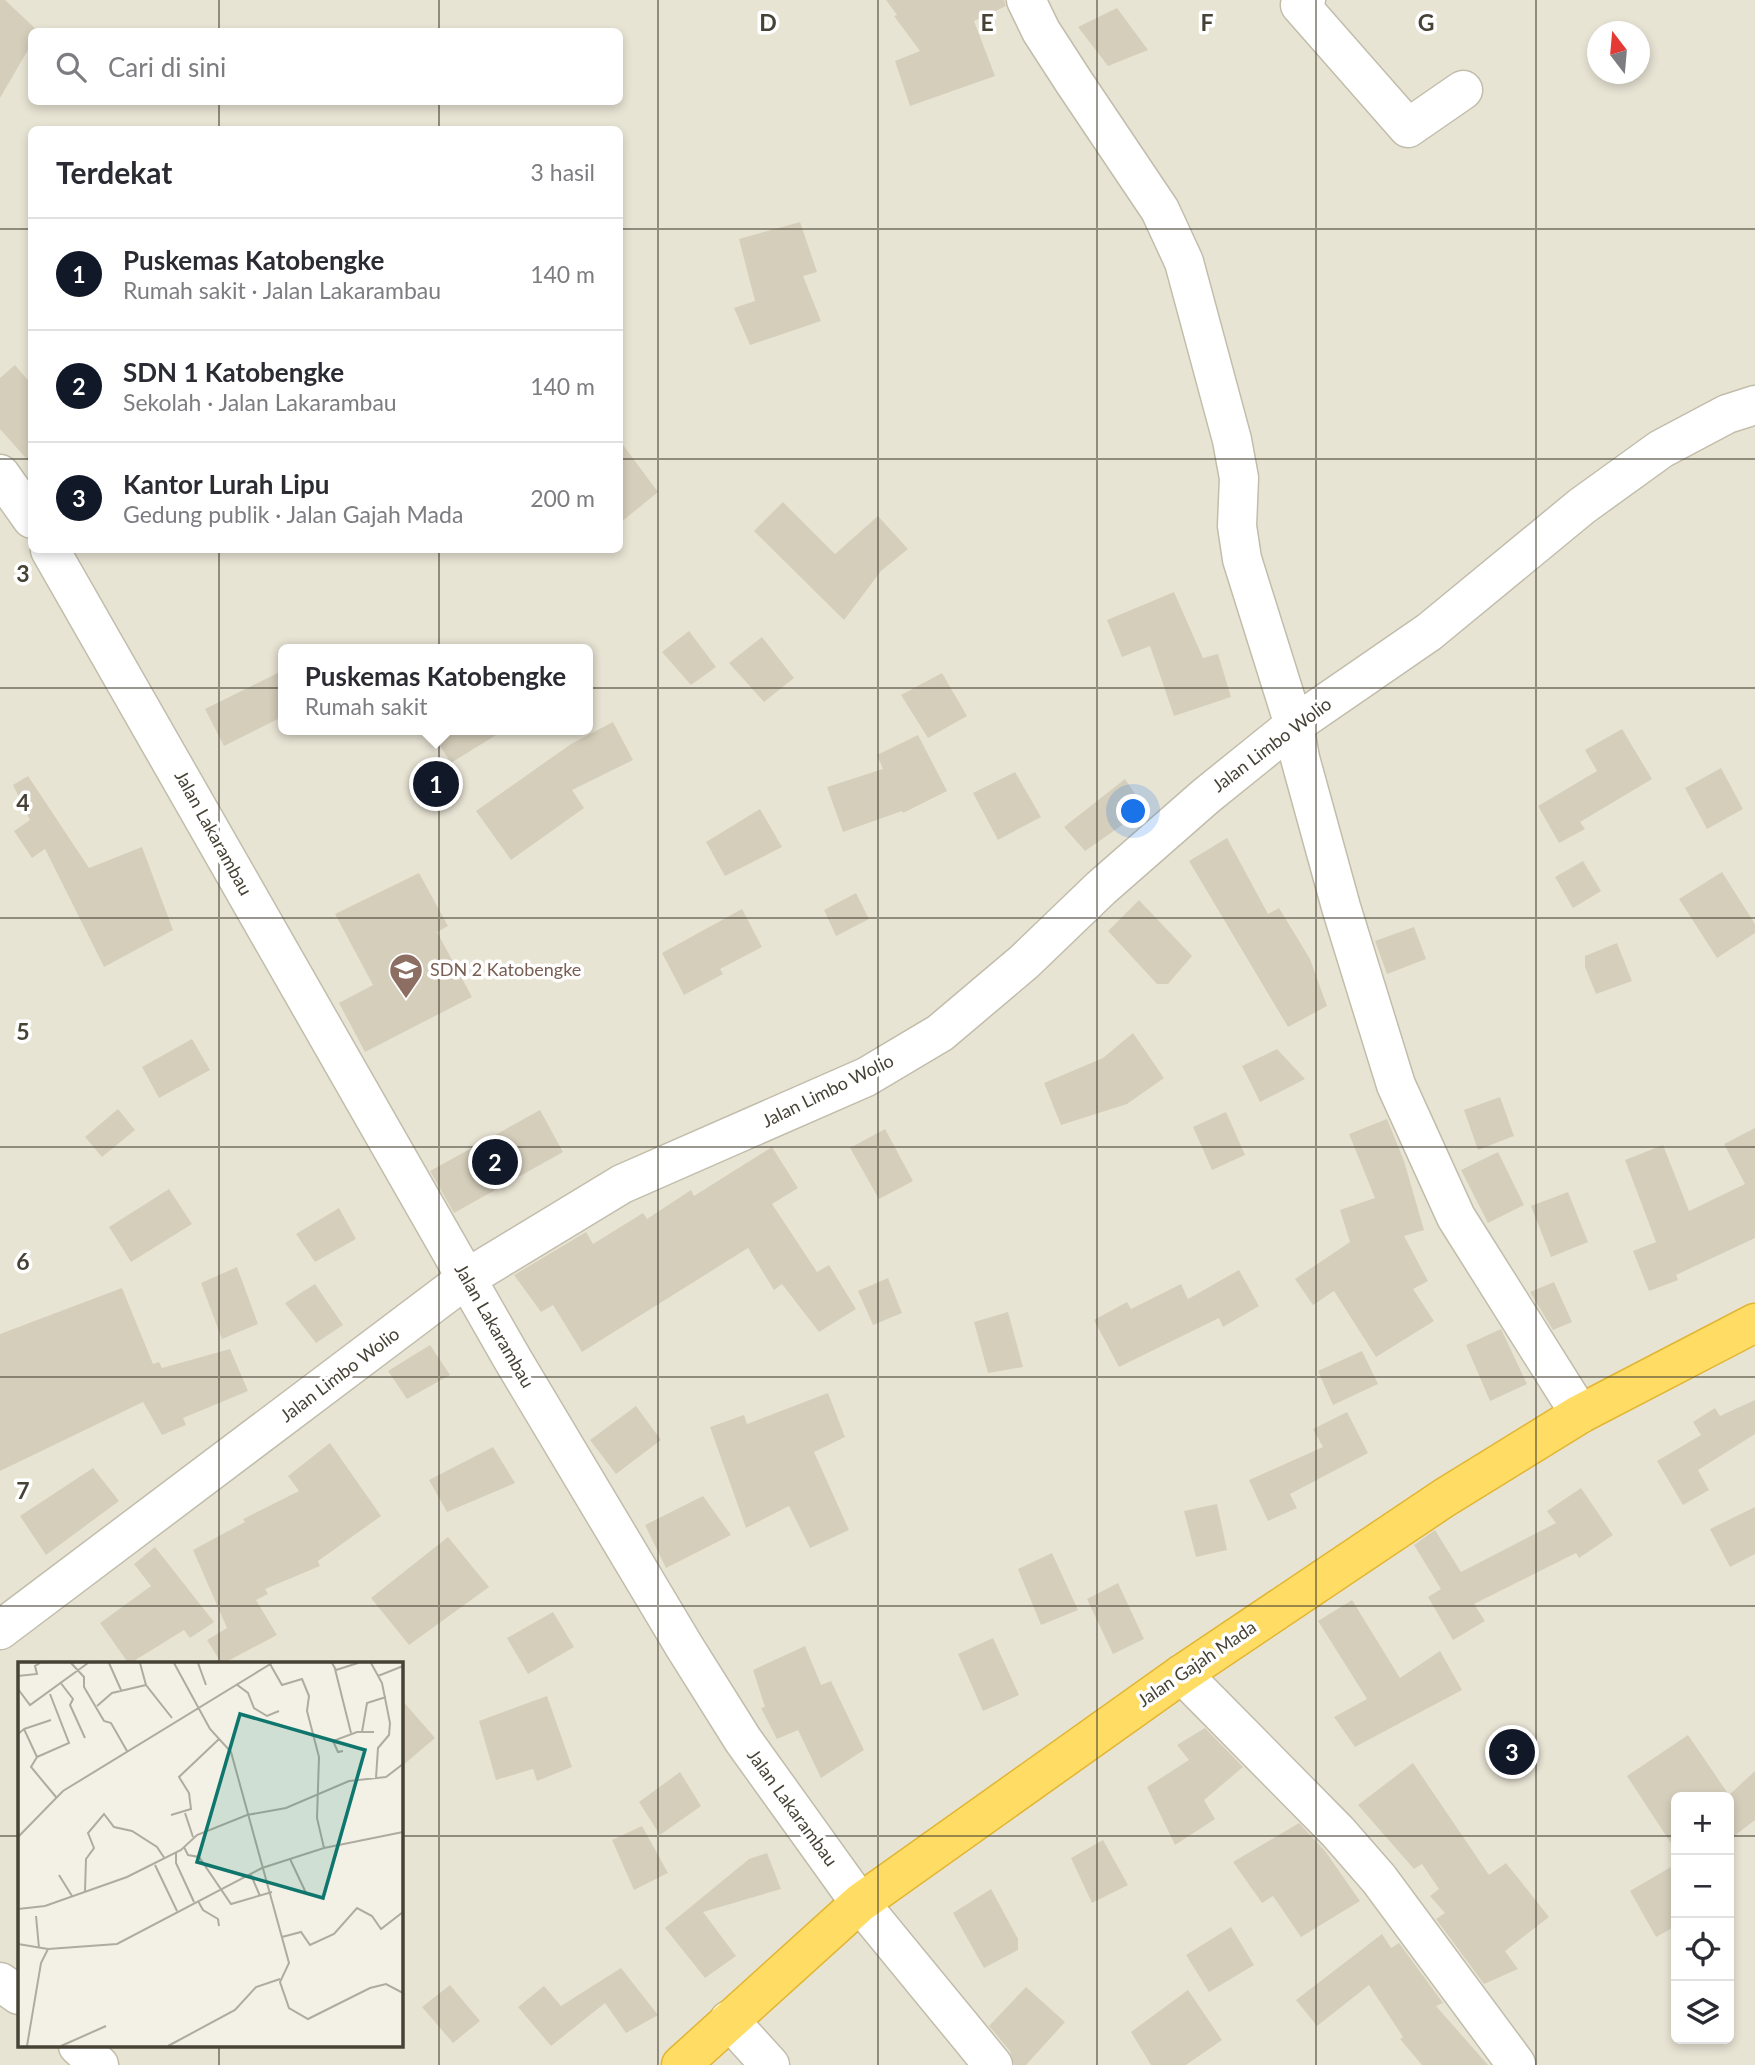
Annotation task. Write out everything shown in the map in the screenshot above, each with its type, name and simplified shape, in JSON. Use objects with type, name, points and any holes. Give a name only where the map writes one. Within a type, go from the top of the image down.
[{"type":"highway","name":"Jalan Gajah Mada","points":[[681,2065],[860,1903],[1182,1674],[1444,1498],[1580,1414],[1755,1323]]},
{"type":"street","points":[[1026,0],[1061,62],[1160,210],[1184,262],[1232,440],[1239,478],[1238,542],[1294,725],[1300,758],[1340,907],[1396,1085],[1456,1217],[1580,1414]]},
{"type":"street","points":[[1306,0],[1300,5],[1408,128],[1463,90]]},
{"type":"street","name":"Jalan Limbo Wolio","points":[[0,1630],[467,1279],[622,1184],[866,1077],[940,1033],[1024,962],[1101,888],[1206,796],[1294,725],[1429,632],[1582,506],[1661,449],[1727,414],[1755,405]]},
{"type":"street","points":[[0,474],[28,513]]},
{"type":"street","name":"Jalan Lakarambau","points":[[52,553],[467,1279],[721,1705],[860,1903],[993,2065]]},
{"type":"street","points":[[1182,1674],[1338,1832],[1379,1879],[1516,2064]]},
{"type":"street","points":[[0,1982],[18,1994]]},
{"type":"street","points":[[729,2020],[770,2065]]},
{"type":"street","points":[[80,2048],[99,2065]]},
{"type":"shaded area","points":[[0,0],[1755,0],[1755,2065],[0,2065]]},
{"type":"building","points":[[0,0],[5,0],[35,28],[28,28],[28,50],[0,98]]},
{"type":"building","points":[[886,0],[1004,0],[1006,6],[974,21],[995,76],[910,106],[895,61],[920,51],[894,16],[897,15]]},
{"type":"building","points":[[1117,8],[1148,50],[1108,66],[1078,27]]},
{"type":"building","points":[[800,222],[817,272],[803,276],[821,321],[750,345],[734,308],[755,301],[739,239]]},
{"type":"building","points":[[15,365],[28,380],[28,460],[0,429],[0,378]]},
{"type":"building","points":[[623,445],[658,492],[623,521]]},
{"type":"building","points":[[783,502],[835,554],[878,516],[908,549],[881,571],[844,620],[754,531]]},
{"type":"building","points":[[1174,592],[1203,658],[1218,654],[1231,697],[1174,716],[1150,646],[1122,657],[1107,620]]},
{"type":"building","points":[[689,631],[716,667],[691,685],[662,652]]},
{"type":"building","points":[[762,637],[794,678],[764,702],[729,663]]},
{"type":"building","points":[[278,673],[278,719],[224,746],[205,709]]},
{"type":"building","points":[[942,673],[967,716],[928,738],[901,695]]},
{"type":"building","points":[[613,722],[633,760],[572,790],[584,808],[511,860],[476,811],[571,744],[593,735],[593,732]]},
{"type":"building","points":[[1622,729],[1652,779],[1580,822],[1585,829],[1559,843],[1538,806],[1597,771],[1585,750]]},
{"type":"building","points":[[433,735],[496,735],[451,763]]},
{"type":"building","points":[[918,735],[947,791],[903,813],[902,811],[843,832],[827,787],[883,769],[877,755]]},
{"type":"building","points":[[1721,768],[1743,809],[1707,829],[1685,788]]},
{"type":"building","points":[[1015,772],[1041,817],[998,840],[973,793]]},
{"type":"building","points":[[28,776],[89,868],[142,847],[173,930],[104,967],[45,849],[32,858],[14,831],[30,820],[13,785]]},
{"type":"building","points":[[1125,779],[1145,809],[1085,851],[1064,827]]},
{"type":"building","points":[[760,809],[782,847],[725,876],[706,842]]},
{"type":"building","points":[[1227,838],[1268,914],[1279,908],[1310,959],[1327,1006],[1288,1027],[1189,861]]},
{"type":"building","points":[[1583,861],[1601,891],[1573,908],[1555,877]]},
{"type":"building","points":[[1722,872],[1755,924],[1755,933],[1717,958],[1679,899]]},
{"type":"building","points":[[419,873],[448,926],[437,932],[472,997],[365,1052],[339,1003],[373,985],[335,914]]},
{"type":"building","points":[[856,893],[869,919],[836,936],[824,910]]},
{"type":"building","points":[[1139,900],[1192,956],[1168,984],[1157,984],[1108,931]]},
{"type":"building","points":[[742,909],[762,947],[720,969],[723,974],[684,995],[662,953]]},
{"type":"building","points":[[1414,927],[1426,959],[1387,974],[1375,941]]},
{"type":"building","points":[[1617,943],[1632,981],[1596,994],[1585,967],[1585,956]]},
{"type":"building","points":[[1133,1033],[1164,1078],[1127,1104],[1061,1125],[1044,1083],[1103,1058]]},
{"type":"building","points":[[192,1039],[210,1070],[159,1098],[142,1067]]},
{"type":"building","points":[[1277,1049],[1305,1079],[1260,1102],[1242,1066]]},
{"type":"building","points":[[1500,1097],[1514,1136],[1478,1150],[1464,1110]]},
{"type":"building","points":[[118,1109],[135,1130],[102,1157],[85,1137]]},
{"type":"building","points":[[540,1110],[563,1152],[454,1213],[430,1171]]},
{"type":"building","points":[[1226,1112],[1245,1155],[1212,1170],[1193,1127]]},
{"type":"building","points":[[1387,1119],[1404,1161],[1424,1230],[1404,1236],[1428,1281],[1413,1289],[1434,1321],[1376,1357],[1334,1291],[1313,1305],[1295,1279],[1350,1242],[1340,1210],[1375,1198],[1349,1134]]},
{"type":"building","points":[[1755,1128],[1755,1238],[1676,1275],[1678,1280],[1649,1291],[1633,1251],[1656,1242],[1625,1160],[1663,1145],[1689,1211],[1745,1184],[1724,1144]]},
{"type":"building","points":[[885,1129],[913,1181],[879,1199],[850,1148]]},
{"type":"building","points":[[772,1147],[798,1188],[772,1204],[817,1272],[829,1265],[856,1309],[819,1332],[782,1284],[774,1290],[748,1248],[582,1352],[553,1305],[541,1312],[514,1275],[586,1232],[593,1244],[643,1213],[647,1219],[691,1190],[694,1196]]},
{"type":"building","points":[[1498,1152],[1524,1205],[1488,1223],[1461,1170]]},
{"type":"building","points":[[169,1189],[192,1224],[131,1262],[109,1227]]},
{"type":"building","points":[[1568,1192],[1588,1242],[1551,1257],[1531,1206]]},
{"type":"building","points":[[339,1208],[356,1239],[315,1262],[296,1234]]},
{"type":"building","points":[[237,1267],[258,1324],[222,1339],[201,1283]]},
{"type":"building","points":[[1239,1270],[1259,1306],[1223,1327],[1219,1318],[1119,1367],[1094,1320],[1127,1302],[1131,1309],[1181,1284],[1188,1299]]},
{"type":"building","points":[[888,1278],[902,1313],[873,1325],[858,1291]]},
{"type":"building","points":[[1554,1282],[1572,1322],[1553,1330],[1530,1292]]},
{"type":"building","points":[[315,1284],[343,1325],[316,1343],[285,1303]]},
{"type":"building","points":[[122,1288],[153,1364],[159,1362],[162,1368],[230,1349],[248,1391],[183,1418],[186,1425],[162,1435],[143,1402],[0,1471],[0,1334]]},
{"type":"building","points":[[1008,1312],[1023,1367],[988,1373],[974,1322]]},
{"type":"building","points":[[1501,1329],[1527,1384],[1490,1401],[1466,1345]]},
{"type":"building","points":[[430,1345],[450,1375],[407,1399],[388,1371]]},
{"type":"building","points":[[1362,1351],[1378,1384],[1333,1405],[1318,1371]]},
{"type":"building","points":[[828,1393],[845,1437],[814,1452],[849,1530],[810,1548],[789,1506],[746,1528],[710,1427],[744,1415],[747,1424]]},
{"type":"building","points":[[1755,1400],[1755,1434],[1698,1470],[1709,1490],[1683,1505],[1657,1461],[1701,1435],[1693,1422],[1715,1408],[1720,1416]]},
{"type":"building","points":[[636,1406],[661,1440],[616,1474],[590,1440]]},
{"type":"building","points":[[1347,1412],[1368,1453],[1290,1494],[1297,1508],[1268,1521],[1249,1480],[1323,1447],[1313,1429]]},
{"type":"building","points":[[330,1443],[381,1516],[318,1561],[320,1566],[265,1589],[268,1594],[256,1600],[277,1635],[226,1662],[221,1662],[207,1640],[227,1628],[193,1550],[245,1522],[243,1519],[299,1491],[288,1476]]},
{"type":"building","points":[[493,1447],[515,1483],[447,1512],[429,1480]]},
{"type":"building","points":[[93,1468],[119,1501],[46,1555],[20,1516]]},
{"type":"building","points":[[1581,1488],[1613,1535],[1579,1558],[1576,1553],[1474,1604],[1485,1621],[1453,1640],[1428,1597],[1441,1589],[1414,1545],[1435,1530],[1461,1572],[1556,1523],[1547,1511]]},
{"type":"building","points":[[703,1496],[731,1535],[666,1568],[645,1525]]},
{"type":"building","points":[[1217,1504],[1227,1550],[1196,1557],[1184,1511]]},
{"type":"building","points":[[1755,1507],[1755,1554],[1730,1567],[1710,1529]]},
{"type":"building","points":[[448,1537],[489,1587],[409,1645],[371,1598]]},
{"type":"building","points":[[155,1547],[214,1622],[190,1638],[184,1630],[132,1662],[128,1662],[100,1623],[151,1586],[134,1564]]},
{"type":"building","points":[[1052,1553],[1078,1610],[1041,1625],[1018,1569]]},
{"type":"building","points":[[1118,1583],[1144,1639],[1113,1654],[1087,1599]]},
{"type":"building","points":[[1352,1600],[1400,1678],[1440,1651],[1462,1690],[1355,1747],[1334,1717],[1367,1699],[1318,1621]]},
{"type":"building","points":[[553,1612],[574,1647],[528,1674],[507,1638]]},
{"type":"building","points":[[993,1638],[1019,1695],[983,1711],[958,1654]]},
{"type":"building","points":[[805,1646],[821,1685],[831,1681],[864,1750],[821,1778],[798,1730],[777,1739],[761,1708],[765,1707],[753,1670]]},
{"type":"building","points":[[547,1696],[572,1767],[537,1781],[533,1769],[496,1780],[479,1721]]},
{"type":"building","points":[[402,1700],[435,1738],[402,1766]]},
{"type":"building","points":[[1205,1728],[1243,1767],[1204,1800],[1215,1819],[1175,1845],[1147,1787],[1189,1760],[1177,1745]]},
{"type":"building","points":[[1688,1735],[1727,1792],[1671,1792],[1671,1843],[1627,1776]]},
{"type":"building","points":[[1413,1763],[1489,1875],[1506,1863],[1549,1917],[1505,1951],[1518,1969],[1484,1984],[1436,1919],[1445,1913],[1430,1896],[1439,1889],[1422,1864],[1414,1869],[1358,1805]]},
{"type":"building","points":[[1755,1771],[1755,1820],[1734,1836],[1732,1792]]},
{"type":"building","points":[[680,1772],[701,1806],[660,1835],[639,1802]]},
{"type":"building","points":[[1299,1823],[1325,1851],[1360,1901],[1301,1937],[1273,1896],[1262,1903],[1233,1862]]},
{"type":"building","points":[[642,1826],[668,1873],[634,1890],[612,1840]]},
{"type":"building","points":[[1103,1840],[1128,1885],[1092,1903],[1071,1858]]},
{"type":"building","points":[[767,1853],[781,1889],[703,1912],[736,1956],[705,1978],[665,1928],[749,1859]]},
{"type":"building","points":[[1671,1867],[1671,1929],[1656,1937],[1630,1891]]},
{"type":"building","points":[[991,1889],[1018,1939],[1018,1950],[984,1968],[953,1913]]},
{"type":"building","points":[[1231,1927],[1254,1965],[1209,1992],[1186,1955]]},
{"type":"building","points":[[1382,1934],[1391,1948],[1399,1943],[1443,2003],[1436,2006],[1488,2065],[1422,2065],[1400,2039],[1403,2037],[1369,1985],[1317,2026],[1296,2000]]},
{"type":"building","points":[[621,1968],[658,2015],[626,2033],[605,2003],[551,2046],[518,2007],[544,1986],[561,2006]]},
{"type":"building","points":[[450,1985],[480,2021],[453,2043],[422,2007]]},
{"type":"building","points":[[1026,1987],[1065,2022],[1026,2065],[1014,2065],[1010,2051],[989,2026]]},
{"type":"building","points":[[1188,1990],[1222,2040],[1186,2065],[1151,2065],[1131,2032]]},
{"type":"place","name":"Puskemas Katobengke","points":[[436,784]]},
{"type":"place","name":"SDN 2 Katobengke","points":[[406,1000]]},
{"type":"place","name":"SDN 1 Katobengke","points":[[495,1162]]},
{"type":"place","name":"Kantor Lurah Lipu","points":[[1512,1752]]}]
